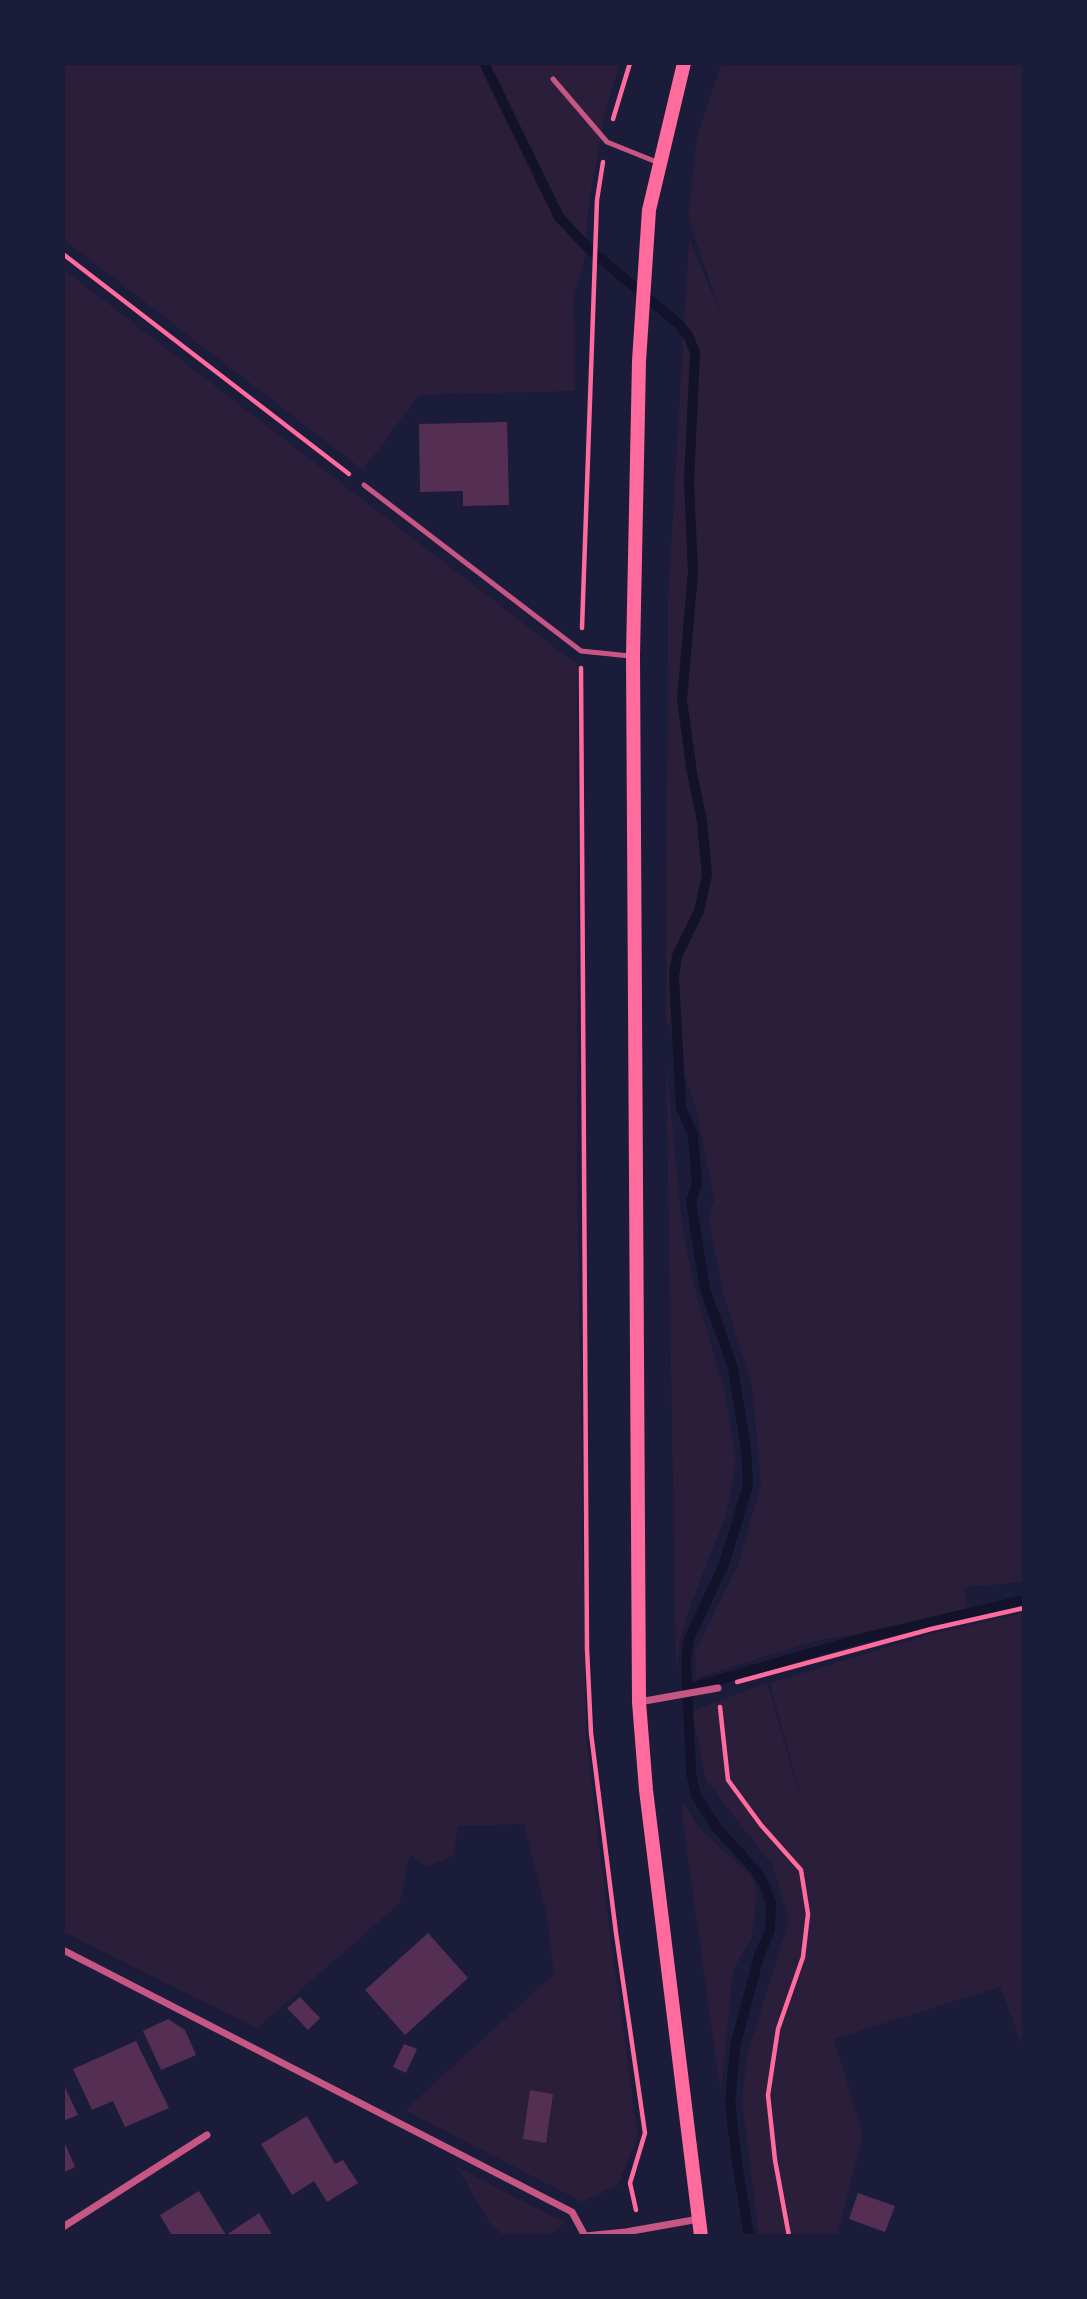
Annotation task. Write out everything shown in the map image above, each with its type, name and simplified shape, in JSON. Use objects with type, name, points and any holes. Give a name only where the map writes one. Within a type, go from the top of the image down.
[{"type":"main road","points":[[684,63],[649,210],[639,361],[633,656],[639,1702],[646,1790],[701,2236]]},
{"type":"street","points":[[639,1702],[718,1688]]},
{"type":"street","points":[[63,1950],[572,2212],[585,2236],[640,2230],[699,2219]]},
{"type":"street","points":[[63,2227],[207,2135]]},
{"type":"lane","points":[[553,79],[607,142],[659,163]]},
{"type":"lane","points":[[364,485],[581,651],[633,656]]},
{"type":"path","points":[[597,200],[581,651],[582,1175],[587,1648],[592,1747],[645,2133],[630,2183],[640,2230]]},
{"type":"path","points":[[63,254],[364,485]]},
{"type":"path","points":[[789,2236],[775,2160],[768,2095],[778,2029],[803,1957],[808,1914],[801,1870],[761,1825],[727,1780],[718,1688],[931,1629],[1024,1608]]},
{"type":"shaded area","points":[[63,63],[620,63],[606,109],[589,202],[584,263],[574,295],[575,391],[419,395],[363,470],[63,239]]},
{"type":"shaded area","points":[[722,63],[1024,63],[1024,1582],[964,1587],[968,1616],[816,1641],[696,1678],[695,1652],[738,1565],[761,1484],[752,1385],[724,1297],[708,1217],[714,1200],[697,1113],[666,1018],[668,600],[689,239],[722,317],[688,218],[697,136]]},
{"type":"shaded area","points":[[63,269],[577,662],[577,1172],[586,1734],[638,2136],[618,2184],[582,2202],[405,2110],[554,1974],[546,1911],[524,1824],[458,1826],[454,1855],[427,1867],[410,1854],[400,1903],[257,2028],[63,1932]]},
{"type":"shaded area","points":[[666,1059],[681,1216],[692,1278],[724,1389],[736,1463],[726,1515],[688,1612],[680,1640],[676,1673]]},
{"type":"shaded area","points":[[1024,1613],[1024,2050],[1000,1987],[834,2039],[863,2135],[837,2236],[759,2236],[742,2102],[747,2055],[789,1920],[772,1865],[706,1780],[692,1711],[767,1683],[809,1828],[770,1683],[934,1633]]},
{"type":"shaded area","points":[[682,1801],[698,1827],[752,1877],[757,1893],[752,1937],[733,1970],[721,2095],[683,1823]]},
{"type":"shaded area","points":[[457,2167],[565,2223],[548,2236],[504,2236],[489,2222]]},
{"type":"building","points":[[507,422],[509,505],[463,506],[463,491],[420,492],[419,424]]},
{"type":"building","points":[[428,1933],[468,1978],[405,2035],[365,1990]]},
{"type":"building","points":[[300,1997],[320,2018],[308,2030],[287,2008]]},
{"type":"building","points":[[168,2019],[185,2030],[196,2055],[161,2070],[143,2031]]},
{"type":"building","points":[[136,2041],[169,2108],[125,2127],[113,2101],[92,2110],[73,2069]]},
{"type":"building","points":[[404,2044],[417,2049],[406,2073],[393,2067]]},
{"type":"building","points":[[63,2083],[78,2115],[63,2121]]},
{"type":"building","points":[[530,2090],[553,2094],[546,2143],[523,2139]]},
{"type":"building","points":[[307,2116],[335,2164],[343,2160],[358,2183],[327,2202],[314,2181],[292,2195],[261,2144]]},
{"type":"building","points":[[63,2139],[75,2167],[63,2173]]},
{"type":"building","points":[[199,2191],[226,2235],[259,2213],[273,2236],[172,2236],[160,2215]]},
{"type":"building","points":[[858,2193],[895,2206],[885,2232],[849,2219]]},
{"type":"waterway","points":[[484,63],[559,217],[588,248],[680,325],[689,337],[695,353],[689,482],[693,572],[682,700],[702,821],[707,875],[699,911],[677,956],[674,976],[681,1108],[693,1135],[697,1184],[691,1202],[705,1289],[733,1368],[746,1449],[748,1486],[724,1564],[689,1639],[686,1661],[691,1772],[696,1796],[716,1827],[755,1870],[771,1903],[770,1930],[759,1956],[735,2047],[730,2103],[749,2236]]},
{"type":"waterway","points":[[687,1689],[863,1638],[1024,1600]]}]
